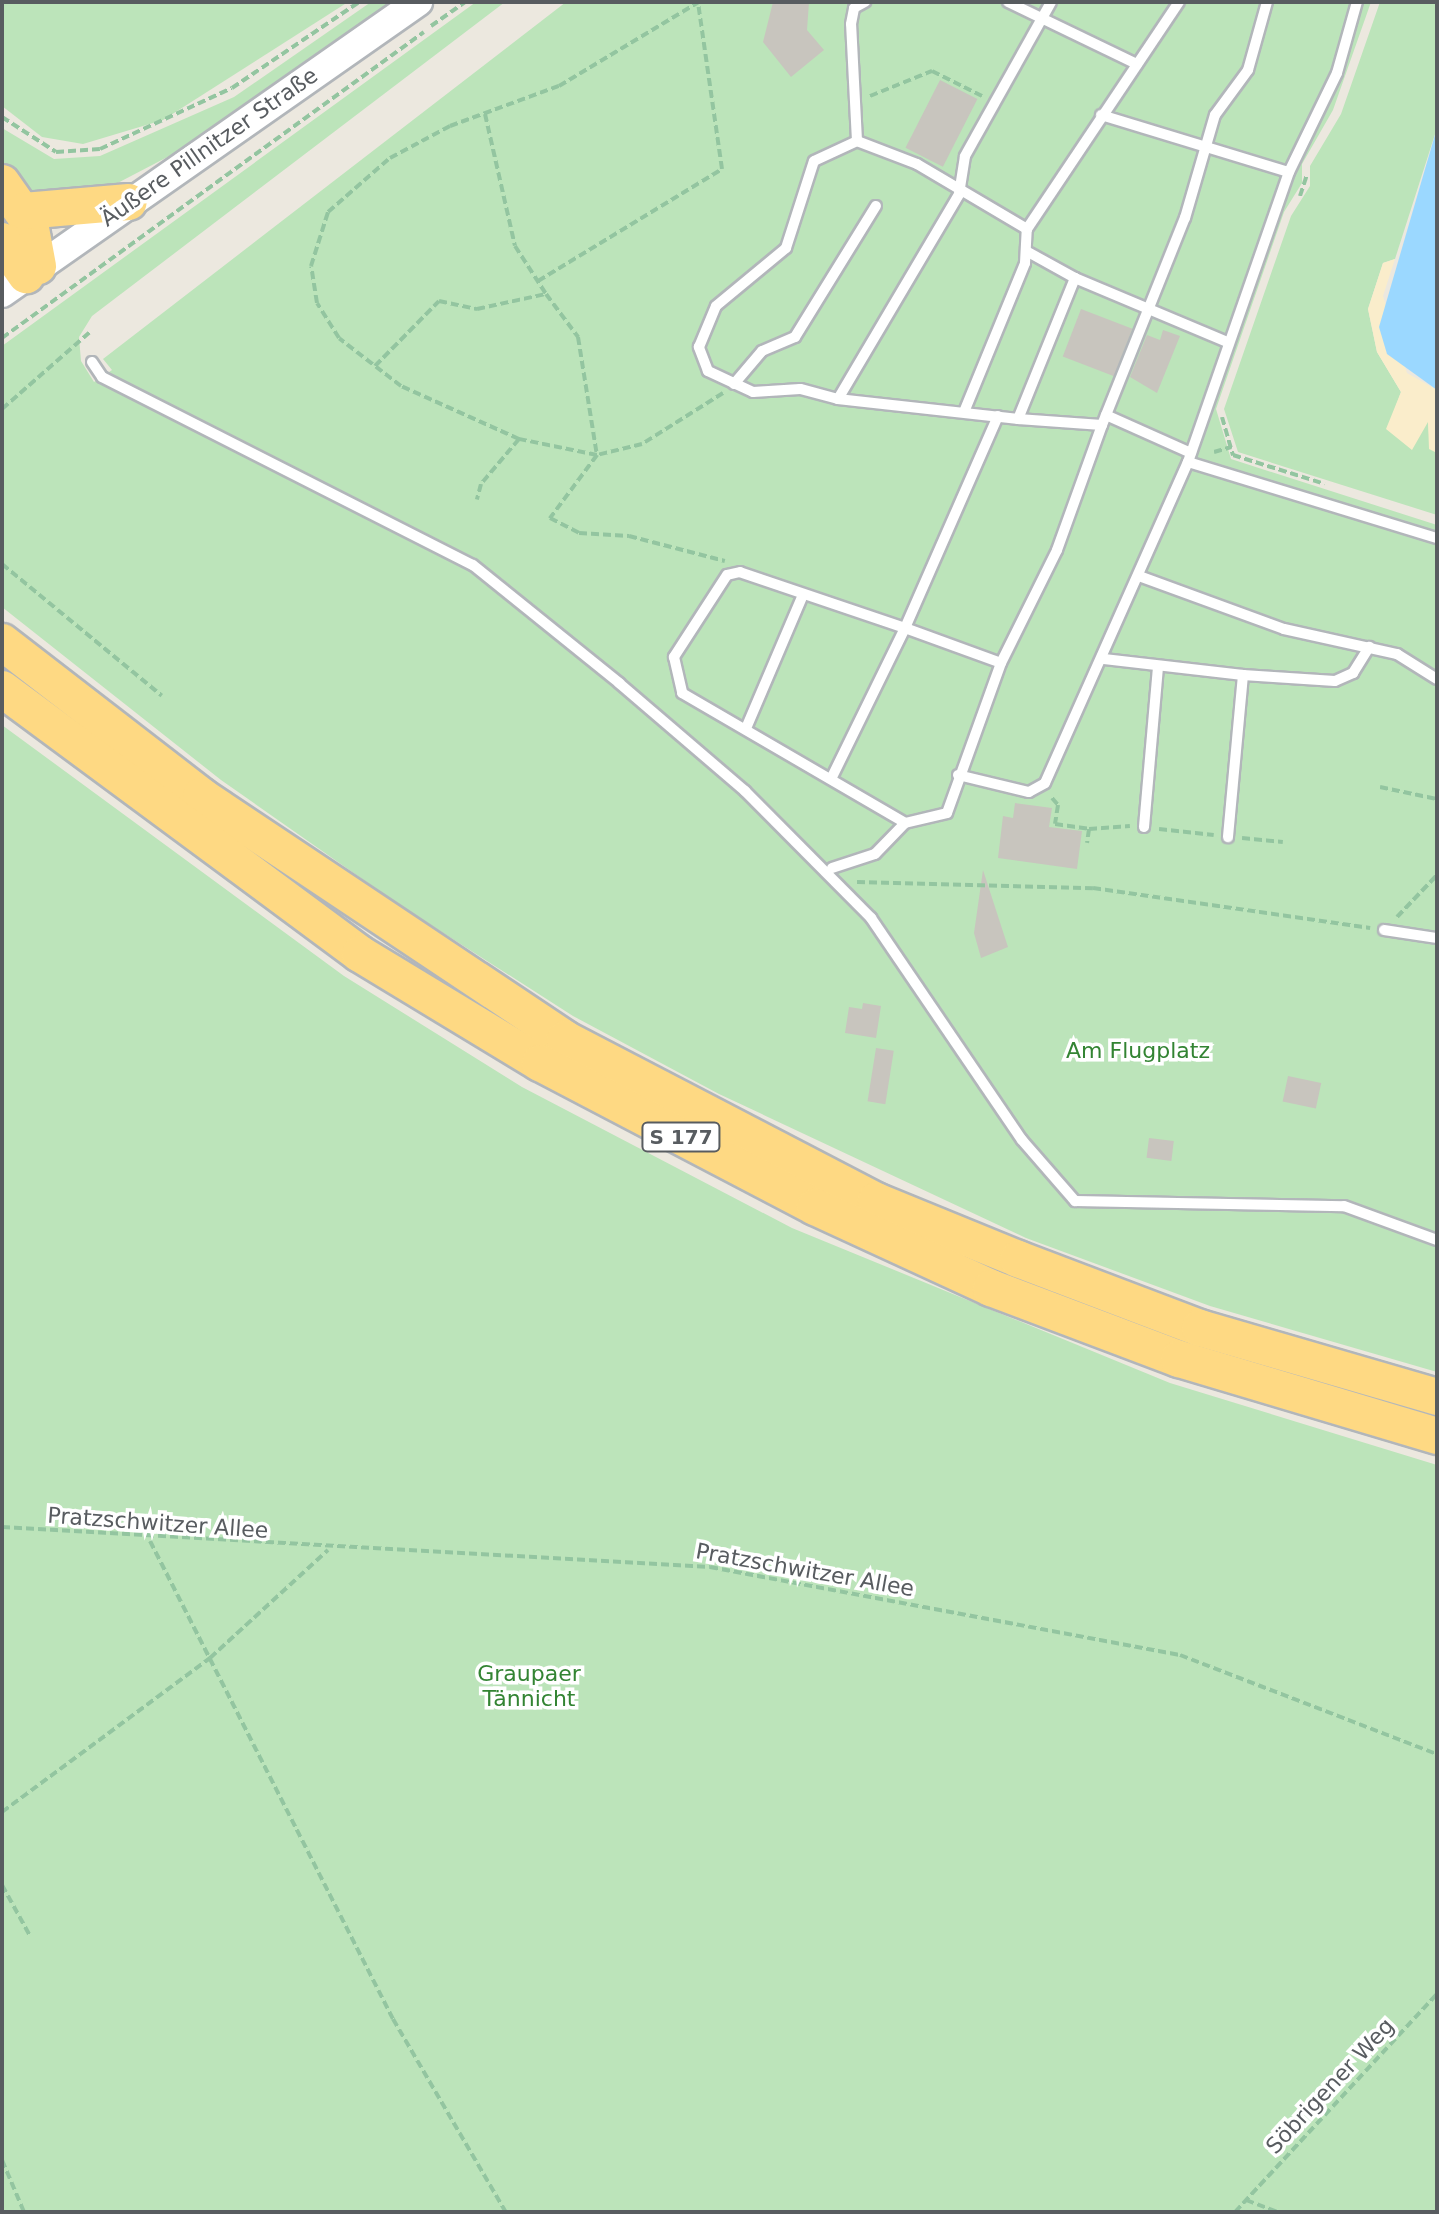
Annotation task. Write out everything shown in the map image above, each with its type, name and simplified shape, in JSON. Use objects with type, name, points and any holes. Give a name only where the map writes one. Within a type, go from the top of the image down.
[{"type":"highway","points":[[22,278],[13,197],[129,202]]},
{"type":"highway","points":[[2,241],[22,278]]},
{"type":"highway","name":"S 177","points":[[2,642],[378,921],[579,1046],[876,1201],[1200,1328],[1437,1397]]},
{"type":"highway","name":"S 177","points":[[2,689],[360,954],[540,1063],[801,1200],[991,1288],[1179,1359],[1437,1436]]},
{"type":"main road","name":"Äußere Pillnitzer Straße","points":[[22,278],[418,2]]},
{"type":"lane","points":[[857,141],[859,100],[851,24],[854,8],[865,2]]},
{"type":"lane","points":[[1008,2],[1044,15],[1137,64]]},
{"type":"lane","points":[[838,399],[959,194],[965,156],[1051,2]]},
{"type":"lane","points":[[964,412],[1028,252],[1027,229],[1179,2]]},
{"type":"lane","points":[[832,868],[875,854],[905,823],[947,813],[958,775],[1001,663],[1057,550],[1104,420],[1149,311],[1215,115],[1248,70],[1267,2]]},
{"type":"lane","points":[[958,775],[1029,792],[1040,786],[1104,659],[1190,457],[1227,342],[1289,172],[1337,73],[1357,2]]},
{"type":"lane","points":[[1101,115],[1289,172]]},
{"type":"lane","points":[[1027,229],[959,194],[917,164],[857,141],[814,161],[786,248],[716,306],[702,329],[708,371],[753,392],[800,389],[838,399],[1018,419],[1104,420],[1190,457],[1437,538]]},
{"type":"lane","points":[[734,384],[762,351],[795,337],[876,206]]},
{"type":"lane","points":[[1028,252],[1075,278],[1227,342]]},
{"type":"lane","points":[[1018,419],[1075,278]]},
{"type":"lane","points":[[92,362],[102,377],[473,565],[745,791],[871,918],[1022,1140],[1075,1201],[1344,1206],[1437,1240]]},
{"type":"lane","points":[[832,777],[905,628],[998,416]]},
{"type":"lane","points":[[905,823],[747,726],[682,693],[674,675],[674,657],[727,575],[740,572],[802,597],[905,628],[1001,663]]},
{"type":"lane","points":[[1139,576],[1284,629],[1369,647],[1419,664],[1437,679]]},
{"type":"lane","points":[[747,726],[802,597]]},
{"type":"lane","points":[[1104,659],[1158,667],[1335,681],[1353,673],[1369,647]]},
{"type":"lane","points":[[1144,827],[1158,667]]},
{"type":"lane","points":[[1228,837],[1243,675]]},
{"type":"lane","points":[[1384,930],[1437,938]]},
{"type":"path","points":[[2,117],[56,152],[100,149],[232,88],[359,2]]},
{"type":"path","points":[[2,338],[465,2]]},
{"type":"path","points":[[538,281],[722,169],[698,2],[559,86],[485,114],[390,158],[328,212],[311,266],[317,303],[339,338],[401,386],[519,439],[597,455],[677,426],[734,384]]},
{"type":"path","points":[[859,100],[932,71],[995,103]]},
{"type":"path","points":[[485,114],[499,195],[515,246],[578,337],[597,455],[550,518],[579,533],[721,558],[740,572]]},
{"type":"path","points":[[1294,209],[1307,166]]},
{"type":"path","points":[[375,366],[439,301],[477,309],[546,294]]},
{"type":"path","points":[[2,409],[91,331]]},
{"type":"path","points":[[1220,411],[1233,455],[1335,487]]},
{"type":"path","points":[[477,499],[481,484],[519,439]]},
{"type":"path","points":[[1209,454],[1231,447]]},
{"type":"path","points":[[2,564],[162,696]]},
{"type":"path","points":[[1040,786],[1058,805],[1055,824],[1089,829],[1144,827],[1283,842]]},
{"type":"path","points":[[1380,787],[1437,799]]},
{"type":"path","points":[[1087,843],[1089,829]]},
{"type":"path","points":[[838,887],[1093,888],[1384,930],[1437,875]]},
{"type":"path","name":"Pratzschwitzer Allee","points":[[2,1527],[150,1541],[710,1567],[1180,1655],[1437,1754]]},
{"type":"path","points":[[150,1541],[393,2019],[506,2212]]},
{"type":"path","points":[[2,1812],[210,1658],[328,1550]]},
{"type":"path","points":[[2,1885],[30,1936]]},
{"type":"path","name":"Söbrigener Weg","points":[[1235,2212],[1437,1994]]},
{"type":"path","points":[[2,2160],[24,2212]]},
{"type":"path","points":[[1246,2200],[1278,2212]]},
{"type":"green space","points":[[2,2],[348,2],[163,120],[83,144],[42,137],[2,106]]},
{"type":"green space","points":[[371,2],[401,2],[200,140],[87,199],[39,198],[2,170],[2,128],[54,159],[100,156],[234,97]]},
{"type":"green space","name":"Am Flugplatz","points":[[476,2],[505,2],[92,316],[79,337],[81,361],[94,382],[112,370],[103,359],[566,2],[1371,2],[1333,110],[1302,164],[1302,183],[1284,212],[1216,409],[1231,459],[1437,525],[1437,1372],[1210,1306],[1026,1238],[719,1094],[573,1016],[395,902],[221,780],[2,607],[2,346]]},
{"type":"green space","points":[[1380,2],[1437,2],[1437,128],[1395,259],[1383,263],[1368,309],[1377,352],[1401,392],[1387,430],[1428,421],[1430,448],[1437,453],[1437,515],[1238,452],[1224,409],[1291,216],[1310,186],[1310,166],[1341,114]]},
{"type":"green space","name":"Graupaer Tännicht","points":[[2,725],[344,976],[522,1087],[792,1228],[1170,1383],[1437,1465],[1437,2212],[2,2212]]},
{"type":"sand","points":[[1395,259],[1383,296],[1407,373],[1437,390],[1437,453],[1429,449],[1428,422],[1412,450],[1386,429],[1401,392],[1377,352],[1368,309],[1383,263]]},
{"type":"water","points":[[1437,128],[1437,390],[1387,354],[1379,327]]},
{"type":"building","points":[[773,2],[809,2],[807,30],[824,50],[791,77],[763,42]]},
{"type":"building","points":[[940,80],[977,99],[943,167],[905,148]]},
{"type":"building","points":[[1081,309],[1132,329],[1114,376],[1063,357]]},
{"type":"building","points":[[1163,330],[1180,336],[1157,393],[1130,377],[1147,335],[1160,340]]},
{"type":"building","points":[[1015,803],[1052,808],[1049,827],[1082,831],[1077,869],[998,858],[1003,816],[1013,818]]},
{"type":"building","points":[[983,870],[1008,947],[981,958],[974,933]]},
{"type":"building","points":[[863,1003],[881,1006],[876,1038],[845,1033],[849,1007],[862,1009]]},
{"type":"building","points":[[876,1048],[894,1051],[885,1104],[868,1101]]},
{"type":"building","points":[[1288,1076],[1321,1083],[1316,1109],[1283,1101]]},
{"type":"building","points":[[1149,1138],[1174,1141],[1171,1161],[1147,1158]]}]
